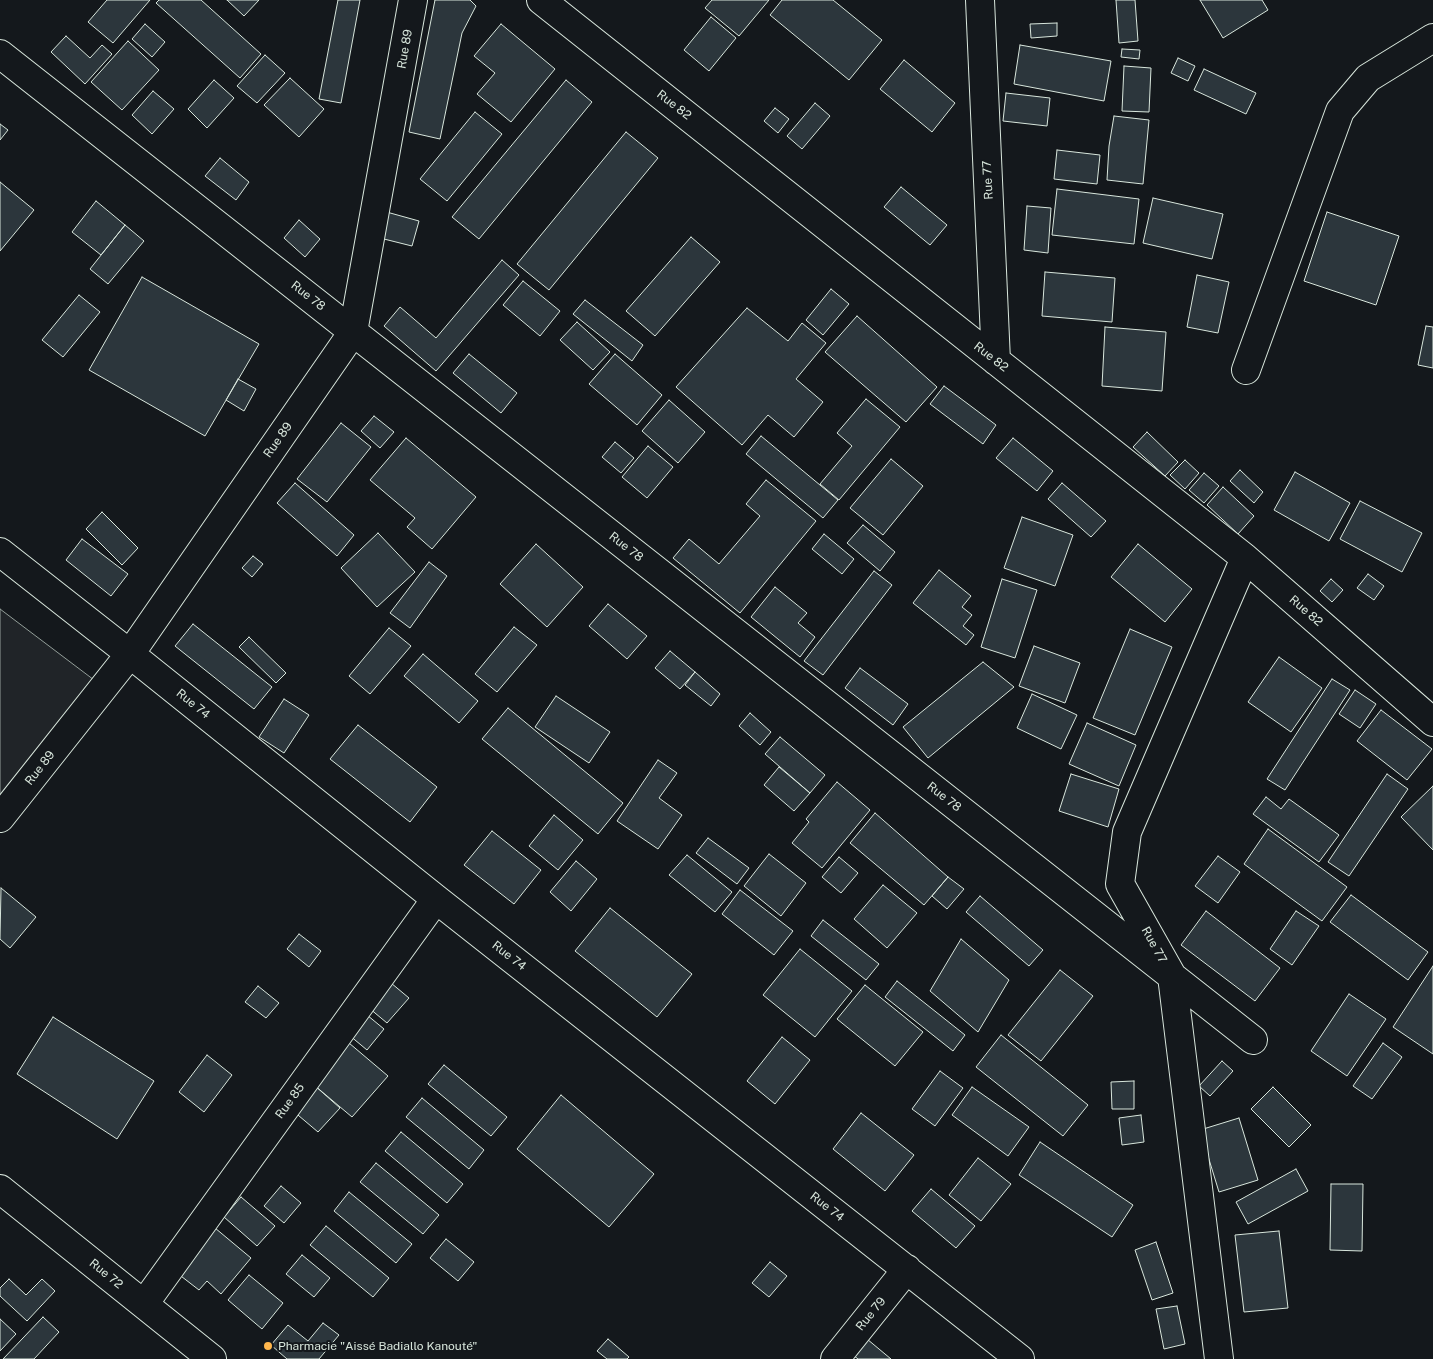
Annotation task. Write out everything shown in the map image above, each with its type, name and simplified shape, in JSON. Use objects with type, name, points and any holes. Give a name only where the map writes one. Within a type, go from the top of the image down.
[{"type":"street","name":"Rue 89","points":[[0,818],[130,654],[354,332],[413,0]]},
{"type":"street","name":"Rue 82","points":[[541,0],[1245,558],[1433,722]]},
{"type":"street","name":"Rue 77","points":[[980,0],[996,361]]},
{"type":"street","points":[[1246,370],[1340,111],[1368,78],[1433,38]]},
{"type":"street","name":"Rue 78","points":[[0,54],[1252,1040]]},
{"type":"street","name":"Rue 74","points":[[0,552],[436,899],[1020,1359]]},
{"type":"street","name":"Rue 77","points":[[1219,1359],[1172,976],[1120,884],[1127,832],[1245,558]]},
{"type":"street","name":"Rue 85","points":[[144,1304],[436,899]]},
{"type":"street","name":"Rue 72","points":[[0,1189],[212,1359]]},
{"type":"street","name":"Rue 79","points":[[835,1359],[907,1270]]},
{"type":"shaded area","points":[[0,609],[102,686],[0,821]]},
{"type":"building","points":[[107,0],[150,0],[113,43],[88,22]]},
{"type":"building","points":[[159,0],[201,0],[261,54],[240,78],[156,3]]},
{"type":"building","points":[[227,0],[259,0],[244,16]]},
{"type":"building","points":[[338,0],[360,0],[341,103],[319,99]]},
{"type":"building","points":[[435,0],[470,0],[476,6],[462,33],[440,139],[409,132]]},
{"type":"building","points":[[712,0],[769,0],[739,36],[705,8]]},
{"type":"building","points":[[782,0],[833,0],[882,40],[849,80],[770,15]]},
{"type":"building","points":[[1116,0],[1135,0],[1138,41],[1119,43]]},
{"type":"building","points":[[1200,0],[1262,0],[1268,10],[1223,38]]},
{"type":"building","points":[[711,17],[736,38],[709,71],[684,50]]},
{"type":"building","points":[[1057,23],[1057,36],[1031,38],[1030,24]]},
{"type":"building","points":[[145,24],[165,42],[152,57],[132,39]]},
{"type":"building","points":[[501,24],[555,69],[511,122],[477,94],[495,73],[474,56]]},
{"type":"building","points":[[66,36],[90,58],[102,45],[112,54],[85,84],[51,52]]},
{"type":"building","points":[[128,41],[159,70],[122,110],[91,82]]},
{"type":"building","points":[[1020,45],[1111,61],[1104,101],[1014,84]]},
{"type":"building","points":[[1122,49],[1140,50],[1139,59],[1121,57]]},
{"type":"building","points":[[265,55],[285,73],[257,103],[237,86]]},
{"type":"building","points":[[1178,58],[1195,66],[1188,81],[1171,73]]},
{"type":"building","points":[[904,60],[955,103],[932,132],[880,89]]},
{"type":"building","points":[[1124,66],[1151,68],[1149,112],[1122,111]]},
{"type":"building","points":[[1204,69],[1256,93],[1246,114],[1194,90]]},
{"type":"building","points":[[290,78],[324,109],[299,137],[264,105]]},
{"type":"building","points":[[214,80],[234,98],[207,128],[188,109]]},
{"type":"building","points":[[566,80],[592,102],[479,239],[452,217]]},
{"type":"building","points":[[153,91],[174,109],[152,134],[132,115]]},
{"type":"building","points":[[1006,93],[1050,98],[1047,126],[1003,121]]},
{"type":"building","points":[[815,103],[830,116],[802,149],[787,136]]},
{"type":"building","points":[[775,108],[789,119],[778,133],[764,121]]},
{"type":"building","points":[[475,112],[502,134],[447,201],[420,179]]},
{"type":"building","points":[[1114,116],[1149,120],[1143,184],[1107,180],[1109,146]]},
{"type":"building","points":[[0,124],[8,130],[0,140]]},
{"type":"building","points":[[626,132],[658,158],[549,290],[517,264]]},
{"type":"building","points":[[1057,150],[1100,155],[1097,184],[1054,179]]},
{"type":"building","points":[[220,158],[249,182],[236,200],[205,176]]},
{"type":"building","points":[[0,182],[34,210],[0,251]]},
{"type":"building","points":[[901,187],[947,225],[930,245],[884,207]]},
{"type":"building","points":[[1057,189],[1139,199],[1134,244],[1052,235]]},
{"type":"building","points":[[1153,198],[1223,214],[1212,259],[1143,243]]},
{"type":"building","points":[[96,201],[125,225],[101,255],[72,232]]},
{"type":"building","points":[[1027,206],[1051,208],[1048,253],[1024,250]]},
{"type":"building","points":[[383,211],[419,221],[412,246],[376,237]]},
{"type":"building","points":[[1327,212],[1399,236],[1376,305],[1304,281]]},
{"type":"building","points":[[299,220],[320,239],[305,257],[284,238]]},
{"type":"building","points":[[125,225],[144,241],[108,284],[90,269]]},
{"type":"building","points":[[691,237],[720,262],[655,336],[626,311]]},
{"type":"building","points":[[502,260],[519,275],[436,371],[384,326],[400,307],[436,338]]},
{"type":"building","points":[[1045,272],[1115,278],[1112,322],[1042,316]]},
{"type":"building","points":[[1197,275],[1229,282],[1218,333],[1187,327]]},
{"type":"building","points":[[142,277],[259,344],[205,436],[89,370]]},
{"type":"building","points":[[523,281],[560,311],[540,336],[503,305]]},
{"type":"building","points":[[831,289],[849,304],[823,335],[806,320]]},
{"type":"building","points":[[79,295],[100,312],[63,357],[42,340]]},
{"type":"building","points":[[585,300],[643,345],[632,361],[573,314]]},
{"type":"building","points":[[747,308],[788,341],[802,323],[826,343],[796,379],[823,402],[794,437],[768,415],[742,445],[676,387]]},
{"type":"building","points":[[857,316],[937,387],[906,422],[825,352]]},
{"type":"building","points":[[577,322],[610,352],[593,370],[560,340]]},
{"type":"building","points":[[1426,326],[1433,327],[1433,368],[1418,365]]},
{"type":"building","points":[[1105,327],[1166,332],[1162,391],[1102,386]]},
{"type":"building","points":[[469,354],[517,393],[501,413],[453,373]]},
{"type":"building","points":[[615,354],[662,395],[637,425],[589,384]]},
{"type":"building","points":[[238,379],[256,389],[244,411],[226,400]]},
{"type":"building","points":[[944,386],[996,425],[983,444],[930,404]]},
{"type":"building","points":[[866,399],[900,427],[839,500],[820,484],[852,446],[837,433]]},
{"type":"building","points":[[669,400],[705,432],[678,463],[642,431]]},
{"type":"building","points":[[374,416],[394,432],[380,448],[361,431]]},
{"type":"building","points":[[341,423],[371,447],[327,502],[297,479]]},
{"type":"building","points":[[1147,432],[1178,462],[1165,476],[1133,447]]},
{"type":"building","points":[[761,436],[838,500],[823,518],[746,454]]},
{"type":"building","points":[[406,438],[476,497],[432,549],[407,527],[415,518],[370,480]]},
{"type":"building","points":[[1013,438],[1053,471],[1037,491],[996,458]]},
{"type":"building","points":[[615,442],[634,458],[621,473],[602,457]]},
{"type":"building","points":[[648,446],[673,467],[647,498],[622,477]]},
{"type":"building","points":[[891,459],[923,486],[883,535],[850,508]]},
{"type":"building","points":[[1185,460],[1199,473],[1185,489],[1170,475]]},
{"type":"building","points":[[1240,470],[1263,492],[1254,503],[1230,481]]},
{"type":"building","points":[[1295,472],[1350,503],[1329,541],[1274,510]]},
{"type":"building","points":[[1204,473],[1219,486],[1204,503],[1189,490]]},
{"type":"building","points":[[766,480],[816,521],[740,613],[673,558],[689,539],[719,564],[760,516],[746,504]]},
{"type":"building","points":[[295,483],[354,535],[337,556],[277,503]]},
{"type":"building","points":[[1062,483],[1106,521],[1091,537],[1048,499]]},
{"type":"building","points":[[1223,487],[1254,516],[1238,534],[1207,505]]},
{"type":"building","points":[[1360,501],[1422,533],[1402,572],[1340,539]]},
{"type":"building","points":[[102,512],[138,548],[122,565],[86,529]]},
{"type":"building","points":[[1022,517],[1073,535],[1055,586],[1004,568]]},
{"type":"building","points":[[863,525],[895,552],[880,571],[847,543]]},
{"type":"building","points":[[378,533],[415,572],[377,607],[341,568]]},
{"type":"building","points":[[824,534],[854,559],[842,574],[812,549]]},
{"type":"building","points":[[82,539],[128,574],[111,596],[66,560]]},
{"type":"building","points":[[536,544],[583,587],[547,627],[500,584]]},
{"type":"building","points":[[1138,544],[1192,589],[1165,622],[1111,577]]},
{"type":"building","points":[[253,556],[263,564],[252,577],[242,568]]},
{"type":"building","points":[[429,562],[447,576],[410,628],[390,613]]},
{"type":"building","points":[[939,570],[971,596],[962,607],[972,615],[963,626],[974,635],[966,645],[913,603]]},
{"type":"building","points":[[874,571],[892,585],[823,675],[804,661]]},
{"type":"building","points":[[1368,574],[1384,586],[1374,600],[1357,588]]},
{"type":"building","points":[[1002,579],[1037,590],[1015,658],[981,647]]},
{"type":"building","points":[[1331,579],[1343,590],[1332,602],[1320,591]]},
{"type":"building","points":[[775,587],[807,613],[798,623],[815,637],[800,657],[751,617]]},
{"type":"building","points":[[608,604],[647,636],[627,659],[589,626]]},
{"type":"building","points":[[193,624],[272,687],[254,709],[175,646]]},
{"type":"building","points":[[514,627],[537,645],[497,692],[475,674]]},
{"type":"building","points":[[389,628],[411,646],[370,694],[349,676]]},
{"type":"building","points":[[1130,629],[1172,647],[1135,735],[1093,718]]},
{"type":"building","points":[[249,637],[286,673],[276,683],[239,647]]},
{"type":"building","points":[[1034,646],[1080,663],[1065,703],[1019,686]]},
{"type":"building","points":[[670,651],[695,672],[680,689],[655,668]]},
{"type":"building","points":[[423,654],[478,701],[459,723],[404,676]]},
{"type":"building","points":[[1279,657],[1322,688],[1291,732],[1248,702]]},
{"type":"building","points":[[983,662],[1014,687],[928,758],[903,727]]},
{"type":"building","points":[[860,668],[908,704],[893,725],[845,688]]},
{"type":"building","points":[[695,672],[720,694],[711,706],[685,685]]},
{"type":"building","points":[[1332,679],[1350,690],[1285,790],[1267,779]]},
{"type":"building","points":[[1355,690],[1376,704],[1360,728],[1339,714]]},
{"type":"building","points":[[1032,694],[1077,715],[1061,749],[1017,728]]},
{"type":"building","points":[[556,696],[610,732],[589,763],[535,727]]},
{"type":"building","points":[[284,699],[309,715],[284,753],[259,737]]},
{"type":"building","points":[[508,708],[623,803],[598,834],[482,739]]},
{"type":"building","points":[[1381,710],[1432,749],[1407,780],[1357,741]]},
{"type":"building","points":[[750,713],[771,732],[760,745],[739,726]]},
{"type":"building","points":[[1087,723],[1136,745],[1119,786],[1069,764]]},
{"type":"building","points":[[358,725],[437,787],[410,822],[330,759]]},
{"type":"building","points":[[780,737],[825,775],[810,793],[765,754]]},
{"type":"building","points":[[658,760],[677,773],[659,798],[682,815],[658,849],[617,821]]},
{"type":"building","points":[[779,767],[810,793],[794,811],[764,785]]},
{"type":"building","points":[[1071,774],[1119,789],[1108,827],[1059,811]]},
{"type":"building","points":[[1387,774],[1408,789],[1349,876],[1328,862]]},
{"type":"building","points":[[837,782],[870,810],[822,868],[792,843],[809,822],[806,819]]},
{"type":"building","points":[[1433,786],[1433,850],[1401,817]]},
{"type":"building","points":[[1266,797],[1281,809],[1289,799],[1339,835],[1319,862],[1253,814]]},
{"type":"building","points":[[875,813],[948,877],[924,905],[850,843]]},
{"type":"building","points":[[554,815],[583,840],[558,870],[529,846]]},
{"type":"building","points":[[1268,829],[1347,887],[1322,921],[1244,864]]},
{"type":"building","points":[[492,831],[541,870],[514,904],[464,865]]},
{"type":"building","points":[[708,838],[749,868],[737,884],[696,853]]},
{"type":"building","points":[[769,854],[806,883],[781,916],[744,886]]},
{"type":"building","points":[[687,855],[732,892],[715,912],[669,875]]},
{"type":"building","points":[[1218,856],[1240,872],[1218,903],[1195,886]]},
{"type":"building","points":[[839,857],[858,873],[841,893],[822,877]]},
{"type":"building","points":[[576,861],[597,879],[571,911],[550,892]]},
{"type":"building","points":[[948,877],[964,889],[947,909],[932,896]]},
{"type":"building","points":[[883,885],[917,913],[887,948],[854,919]]},
{"type":"building","points":[[1,888],[36,917],[10,948],[0,939]]},
{"type":"building","points":[[740,890],[793,931],[774,955],[722,914]]},
{"type":"building","points":[[1351,895],[1428,952],[1408,980],[1330,922]]},
{"type":"building","points":[[980,896],[1043,950],[1029,966],[966,912]]},
{"type":"building","points":[[610,908],[692,974],[657,1017],[575,951]]},
{"type":"building","points":[[1206,911],[1280,968],[1255,1001],[1181,945]]},
{"type":"building","points":[[1296,911],[1319,926],[1292,965],[1270,949]]},
{"type":"building","points":[[823,920],[879,964],[866,980],[811,936]]},
{"type":"building","points":[[299,934],[321,951],[309,967],[287,949]]},
{"type":"building","points":[[961,939],[1009,980],[978,1032],[930,991]]},
{"type":"building","points":[[800,949],[852,991],[815,1037],[763,995]]},
{"type":"building","points":[[1433,966],[1433,1054],[1393,1027]]},
{"type":"building","points":[[1060,970],[1093,996],[1041,1061],[1008,1035]]},
{"type":"building","points":[[897,981],[965,1035],[953,1051],[885,997]]},
{"type":"building","points":[[391,983],[409,998],[387,1023],[369,1008]]},
{"type":"building","points":[[865,985],[923,1032],[895,1066],[837,1019]]},
{"type":"building","points":[[258,986],[279,1003],[266,1018],[245,1002]]},
{"type":"building","points":[[1349,994],[1386,1019],[1347,1076],[1311,1051]]},
{"type":"building","points":[[367,1015],[384,1029],[367,1050],[349,1035]]},
{"type":"building","points":[[53,1017],[154,1081],[117,1139],[17,1074]]},
{"type":"building","points":[[1001,1035],[1088,1105],[1063,1136],[976,1067]]},
{"type":"building","points":[[782,1037],[810,1060],[775,1104],[747,1081]]},
{"type":"building","points":[[349,1043],[388,1076],[352,1117],[314,1085]]},
{"type":"building","points":[[1383,1043],[1402,1057],[1372,1099],[1353,1086]]},
{"type":"building","points":[[207,1055],[232,1075],[204,1112],[179,1092]]},
{"type":"building","points":[[1222,1061],[1233,1071],[1210,1096],[1199,1086]]},
{"type":"building","points":[[444,1065],[507,1117],[491,1136],[428,1084]]},
{"type":"building","points":[[940,1071],[963,1088],[935,1126],[912,1109]]},
{"type":"building","points":[[1134,1081],[1134,1109],[1112,1109],[1111,1082]]},
{"type":"building","points":[[314,1085],[340,1108],[318,1132],[292,1110]]},
{"type":"building","points":[[972,1087],[1029,1127],[1008,1156],[952,1115]]},
{"type":"building","points":[[1273,1087],[1311,1125],[1289,1147],[1251,1109]]},
{"type":"building","points":[[561,1095],[654,1174],[609,1227],[517,1149]]},
{"type":"building","points":[[422,1098],[484,1150],[469,1169],[406,1117]]},
{"type":"building","points":[[861,1113],[914,1155],[885,1191],[833,1149]]},
{"type":"building","points":[[1141,1115],[1144,1142],[1122,1145],[1119,1118]]},
{"type":"building","points":[[1239,1118],[1258,1180],[1219,1192],[1200,1130]]},
{"type":"building","points":[[401,1132],[463,1184],[447,1203],[385,1151]]},
{"type":"building","points":[[1040,1142],[1133,1205],[1112,1237],[1019,1175]]},
{"type":"building","points":[[978,1158],[1011,1184],[981,1221],[949,1195]]},
{"type":"building","points":[[376,1163],[439,1215],[423,1234],[360,1182]]},
{"type":"building","points":[[1296,1169],[1308,1191],[1248,1224],[1236,1202]]},
{"type":"building","points":[[1331,1184],[1363,1184],[1362,1251],[1330,1250]]},
{"type":"building","points":[[281,1186],[301,1203],[284,1223],[264,1206]]},
{"type":"building","points":[[931,1189],[975,1226],[956,1248],[912,1211]]},
{"type":"building","points":[[349,1192],[412,1244],[396,1263],[334,1211]]},
{"type":"building","points":[[241,1197],[275,1226],[257,1246],[224,1217]]},
{"type":"building","points":[[326,1226],[389,1278],[373,1297],[310,1245]]},
{"type":"building","points":[[215,1228],[251,1258],[221,1294],[207,1281],[199,1290],[177,1273]]},
{"type":"building","points":[[1279,1231],[1288,1308],[1244,1312],[1235,1235]]},
{"type":"building","points":[[446,1239],[474,1262],[458,1281],[430,1258]]},
{"type":"building","points":[[1156,1242],[1173,1293],[1152,1300],[1135,1250]]},
{"type":"building","points":[[302,1255],[330,1278],[314,1297],[286,1274]]},
{"type":"building","points":[[770,1262],[787,1276],[769,1297],[752,1283]]},
{"type":"building","points":[[249,1275],[283,1303],[262,1329],[228,1300]]},
{"type":"building","points":[[9,1279],[26,1295],[42,1279],[55,1291],[27,1321],[0,1296],[0,1288]]},
{"type":"building","points":[[1177,1306],[1185,1344],[1164,1349],[1156,1309]]},
{"type":"building","points":[[43,1317],[59,1332],[34,1359],[3,1359]]},
{"type":"building","points":[[0,1319],[16,1334],[0,1351]]},
{"type":"building","points":[[323,1323],[339,1335],[319,1359],[287,1359],[271,1345],[288,1325],[308,1341]]},
{"type":"building","points":[[608,1339],[629,1357],[627,1359],[607,1359],[597,1351]]},
{"type":"building","points":[[867,1339],[891,1359],[858,1359],[853,1355]]},
{"type":"place","name":"Pharmacie \"Aissé Badiallo Kanouté\"","points":[[268,1346]]}]
